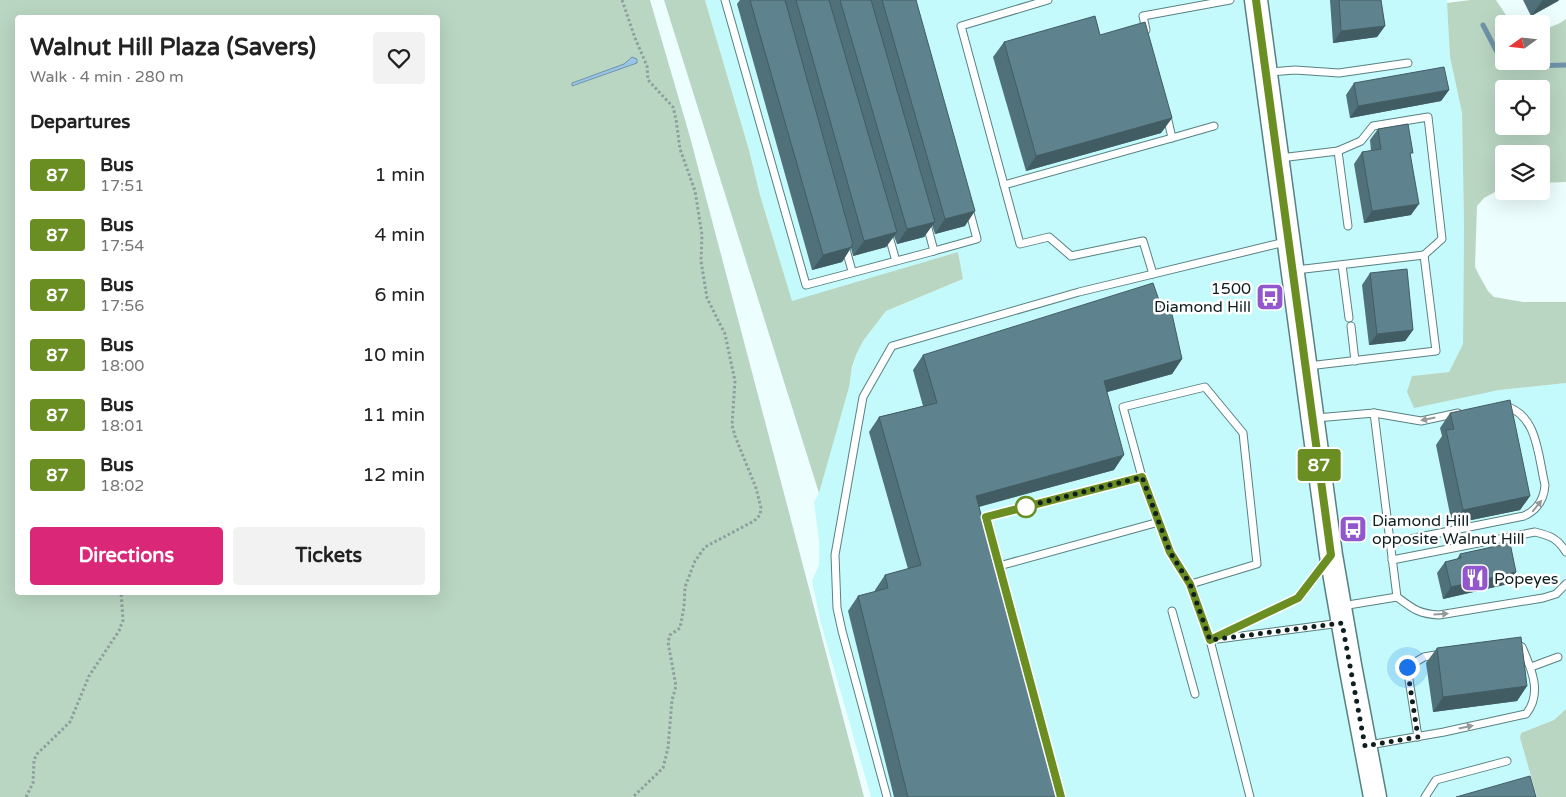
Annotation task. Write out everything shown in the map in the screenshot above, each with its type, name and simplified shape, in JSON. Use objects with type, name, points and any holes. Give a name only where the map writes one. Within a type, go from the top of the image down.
[{"type":"main road","points":[[1256,0],[1331,555],[1375,797]]},
{"type":"lane","points":[[725,0],[806,285],[852,271],[977,239],[966,201]]},
{"type":"lane","points":[[1048,0],[961,26],[1020,244],[1049,237],[1071,256],[1143,241],[1153,274]]},
{"type":"lane","points":[[1148,35],[1143,16],[1230,0]]},
{"type":"lane","points":[[1265,72],[1295,70],[1339,73],[1408,63]]},
{"type":"lane","points":[[1165,110],[1172,138]]},
{"type":"lane","points":[[1277,159],[1338,151],[1361,141],[1373,126],[1428,117],[1442,239],[1424,255],[1293,271]]},
{"type":"lane","points":[[1004,185],[1214,126]]},
{"type":"lane","points":[[1338,151],[1348,226]]},
{"type":"lane","points":[[924,214],[934,251]]},
{"type":"lane","points":[[885,224],[896,261]]},
{"type":"lane","points":[[842,234],[852,271]]},
{"type":"lane","points":[[887,797],[842,631],[838,608],[836,555],[863,397],[892,346],[1078,292],[1288,241]]},
{"type":"lane","points":[[1305,367],[1436,351],[1424,255]]},
{"type":"lane","points":[[1342,265],[1355,361]]},
{"type":"lane","points":[[1190,584],[1257,564],[1244,433],[1205,387],[1123,407],[1142,477],[1170,552],[1190,584],[1210,640],[1250,797]]},
{"type":"lane","points":[[1390,543],[1524,516],[1533,512],[1540,504],[1545,485],[1533,430],[1518,410],[1496,404]]},
{"type":"lane","points":[[1312,418],[1374,413],[1420,421],[1468,410]]},
{"type":"lane","points":[[1374,413],[1397,596],[1423,614],[1439,615],[1542,598],[1556,594],[1566,584]]},
{"type":"lane","points":[[1061,797],[986,517],[1142,477]]},
{"type":"lane","points":[[999,566],[1159,522]]},
{"type":"lane","points":[[1392,560],[1535,532],[1548,535],[1559,542],[1566,552]]},
{"type":"lane","points":[[1210,640],[1298,598],[1331,555]]},
{"type":"lane","points":[[1210,640],[1341,614],[1397,596]]},
{"type":"lane","points":[[1172,611],[1195,694]]},
{"type":"lane","points":[[1365,746],[1418,737],[1526,714],[1532,706],[1535,688],[1530,667],[1522,646],[1514,643],[1505,645]]},
{"type":"lane","points":[[1418,737],[1407,667],[1424,657],[1451,653]]},
{"type":"lane","points":[[1530,667],[1558,657]]},
{"type":"lane","points":[[1425,797],[1436,780],[1508,761]]},
{"type":"path","points":[[622,0],[647,66],[648,80],[672,107],[676,119],[680,149],[695,191],[702,235],[701,261],[707,298],[726,334],[735,381],[732,425],[734,436],[756,488],[761,508],[760,515],[754,521],[705,547],[695,560],[685,588],[680,628],[670,635],[668,642],[668,652],[676,686],[672,700],[663,768],[633,797]]},
{"type":"path","points":[[26,797],[33,783],[34,760],[37,754],[70,722],[89,676],[119,631],[123,620],[121,595]]},
{"type":"shaded area","points":[[705,0],[1447,0],[1450,57],[1462,113],[1464,226],[1463,344],[1449,372],[1413,376],[1499,390],[1566,383],[1566,709],[1554,720],[1521,733],[1520,738],[1537,797],[871,797],[821,624],[812,581],[819,565],[819,541],[814,502],[819,493],[856,355],[863,341],[886,311],[963,279],[958,252],[792,302]]},
{"type":"shaded area","points":[[632,57],[637,59],[637,63],[572,86],[572,83],[624,64]]},
{"type":"green space","points":[[0,0],[650,0],[690,137],[864,797],[0,797]]},
{"type":"green space","points":[[664,0],[705,0],[792,301],[958,252],[963,279],[886,311],[863,341],[852,367],[849,387],[819,493]]},
{"type":"green space","points":[[1470,0],[1496,0],[1506,15],[1495,15],[1495,70],[1550,70],[1550,27],[1566,19],[1566,182],[1550,183],[1550,145],[1495,145],[1495,192],[1484,198],[1477,206],[1475,267],[1488,291],[1494,297],[1523,302],[1566,302],[1566,383],[1499,390],[1414,408],[1407,392],[1412,376],[1449,372],[1463,344],[1464,226],[1462,113],[1450,57],[1447,3]]},
{"type":"green space","points":[[1566,709],[1566,797],[1537,797],[1520,738],[1521,733],[1554,720]]},
{"type":"building","points":[[750,0],[785,0],[853,244],[852,247],[823,255]]},
{"type":"building","points":[[796,0],[829,0],[897,232],[864,241]]},
{"type":"building","points":[[840,0],[871,0],[935,222],[907,229]]},
{"type":"building","points":[[882,0],[916,0],[975,211],[945,219]]},
{"type":"building","points":[[1339,0],[1381,0],[1385,26],[1341,31]]},
{"type":"building","points":[[1095,16],[1100,35],[1145,22],[1172,118],[1036,156],[1004,42]]},
{"type":"building","points":[[1444,67],[1449,90],[1358,106],[1354,83]]},
{"type":"building","points":[[1408,124],[1413,153],[1410,153],[1419,204],[1372,211],[1362,152],[1381,149],[1378,129]]},
{"type":"building","points":[[1407,269],[1413,330],[1377,334],[1370,273]]},
{"type":"building","points":[[1153,283],[1161,306],[1170,305],[1182,359],[1104,381],[1124,455],[976,496],[1058,797],[908,797],[858,596],[888,588],[885,575],[921,565],[879,417],[937,403],[923,355]]},
{"type":"building","points":[[1510,400],[1530,496],[1463,510],[1446,430],[1454,429],[1450,413]]},
{"type":"building","points":[[1510,543],[1516,572],[1451,587],[1445,562],[1461,558],[1460,554]]},
{"type":"building","points":[[1521,637],[1527,686],[1443,697],[1437,648]]},
{"type":"building","points":[[1530,776],[1536,797],[1456,797]]},
{"type":"waterway","points":[[1483,25],[1495,48]]},
{"type":"waterway","points":[[1550,65],[1566,65]]},
{"type":"bus line","name":"87","points":[[1061,797],[986,517],[1142,477],[1170,552],[1190,584],[1210,640],[1298,598],[1331,555],[1256,0]]},
{"type":"place","name":"1500 Diamond Hill","points":[[1270,297]]},
{"type":"place","name":"Diamond Hill opposite Walnut Hill","points":[[1353,529]]},
{"type":"place","name":"Popeyes","points":[[1475,578]]},
{"type":"route","points":[[1026,507],[1020,508],[1142,477],[1170,552],[1190,584],[1210,640],[1342,623],[1365,746],[1418,737],[1407,667]]}]
